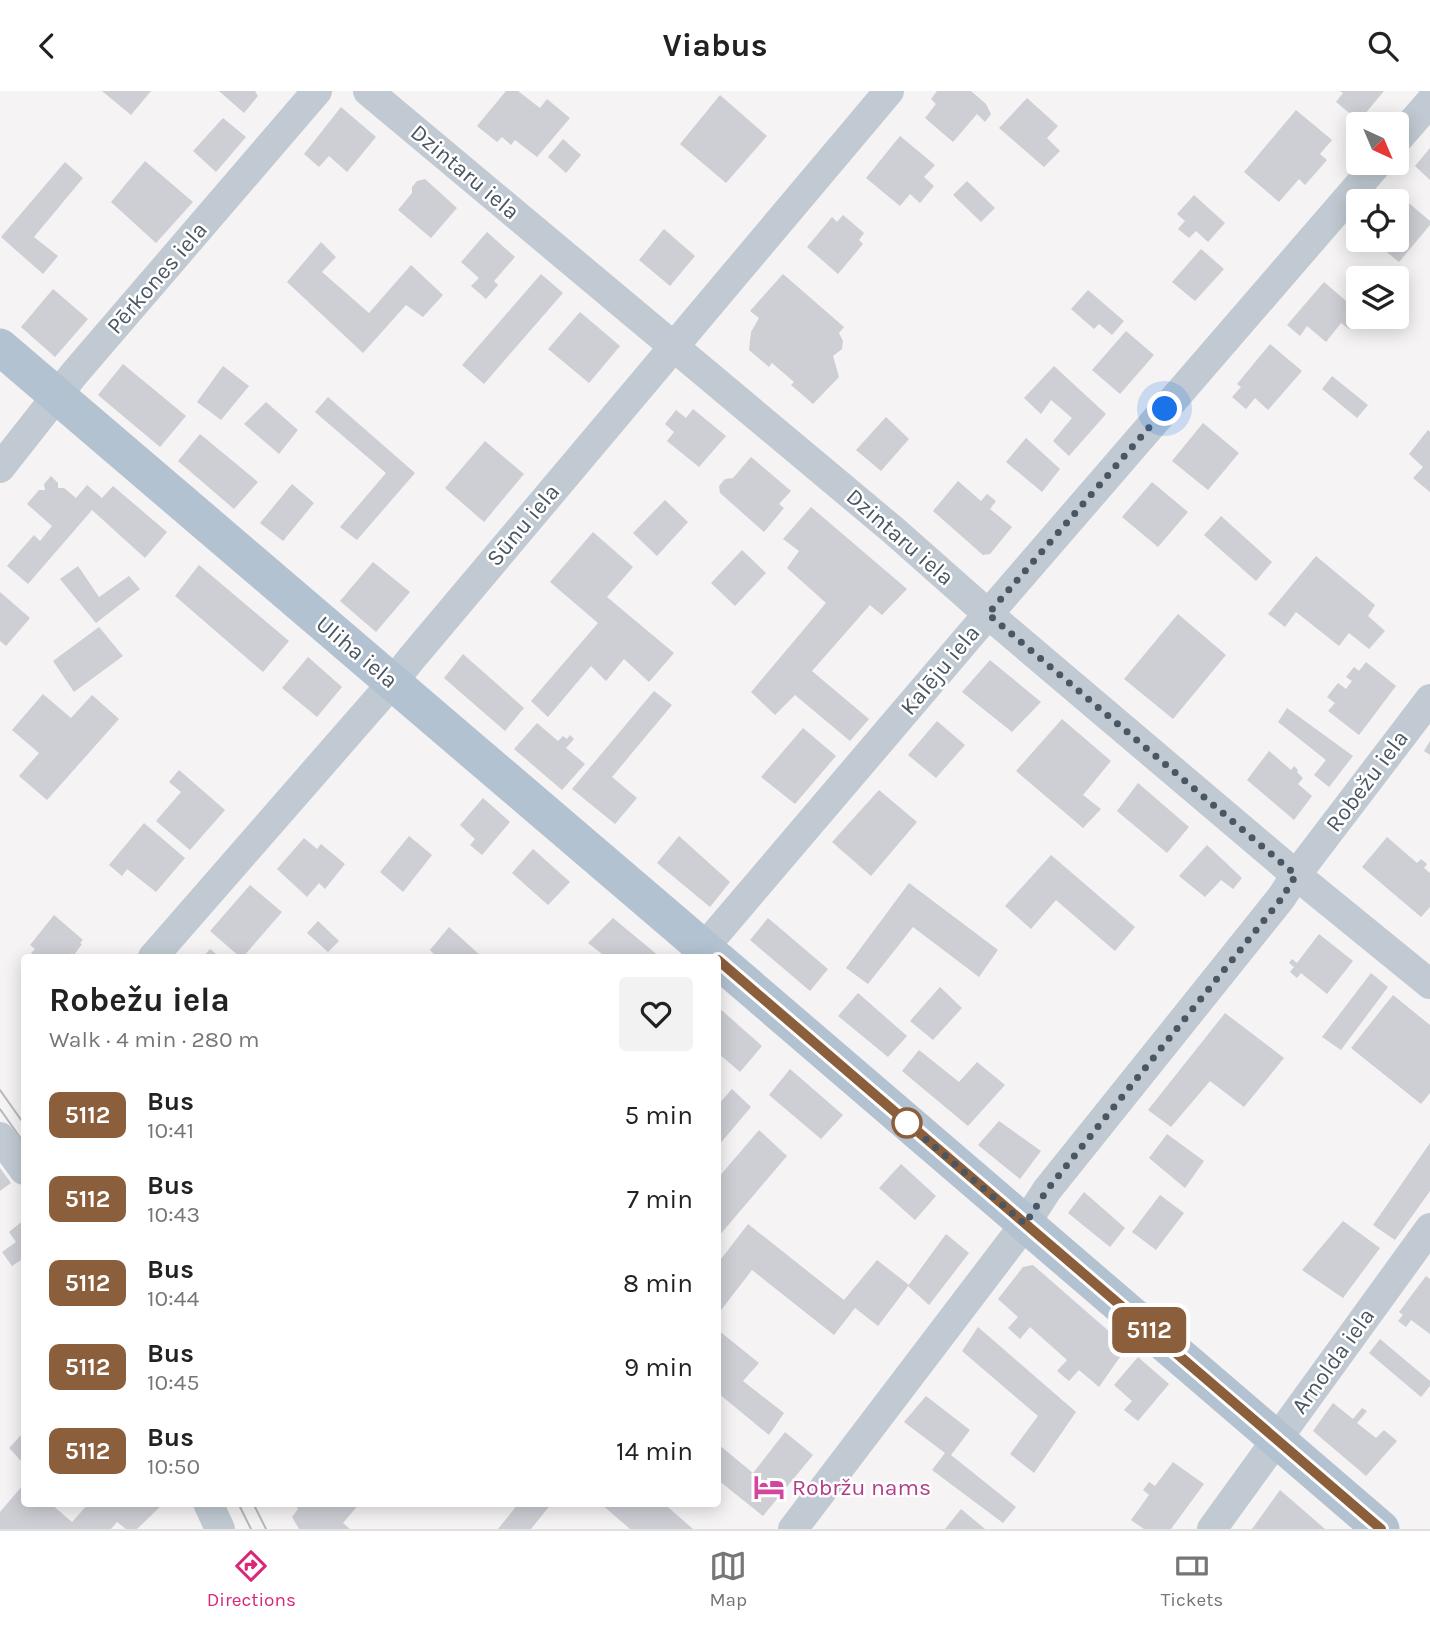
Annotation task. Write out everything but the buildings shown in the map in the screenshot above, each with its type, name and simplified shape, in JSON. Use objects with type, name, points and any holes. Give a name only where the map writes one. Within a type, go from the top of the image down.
[{"type":"main road","name":"Uliha iela","points":[[0,348],[393,682],[706,954]]},
{"type":"main road","name":"Uliha iela","points":[[721,967],[1381,1529]]},
{"type":"street","name":"Pērkones iela","points":[[0,468],[57,395],[317,91]]},
{"type":"street","name":"Dzintaru iela","points":[[368,91],[893,530],[1296,875],[1430,983]]},
{"type":"street","name":"Sūnu iela","points":[[156,954],[393,682],[890,91]]},
{"type":"street","points":[[1409,126],[1430,102]]},
{"type":"street","name":"Kalēju iela","points":[[710,954],[988,614],[1368,175]]},
{"type":"street","name":"Robežu iela","points":[[793,1529],[1025,1224],[1047,1190],[1282,898],[1296,875],[1430,699]]},
{"type":"street","points":[[0,1137],[21,1166]]},
{"type":"street","name":"Arnolda iela","points":[[1212,1529],[1430,1228]]},
{"type":"street","points":[[210,1507],[220,1529]]},
{"type":"tram line","points":[[0,1090],[21,1120]]},
{"type":"tram line","points":[[0,1109],[21,1139]]},
{"type":"tram line","points":[[240,1507],[251,1529]]},
{"type":"tram line","points":[[255,1507],[266,1529]]},
{"type":"bus line","name":"5112","points":[[721,963],[1381,1529]]},
{"type":"place","name":"Robržu nams","points":[[769,1487]]},
{"type":"route","points":[[907,1123],[1025,1224],[1047,1190],[1282,898],[1296,875],[988,614],[1165,409]]}]
